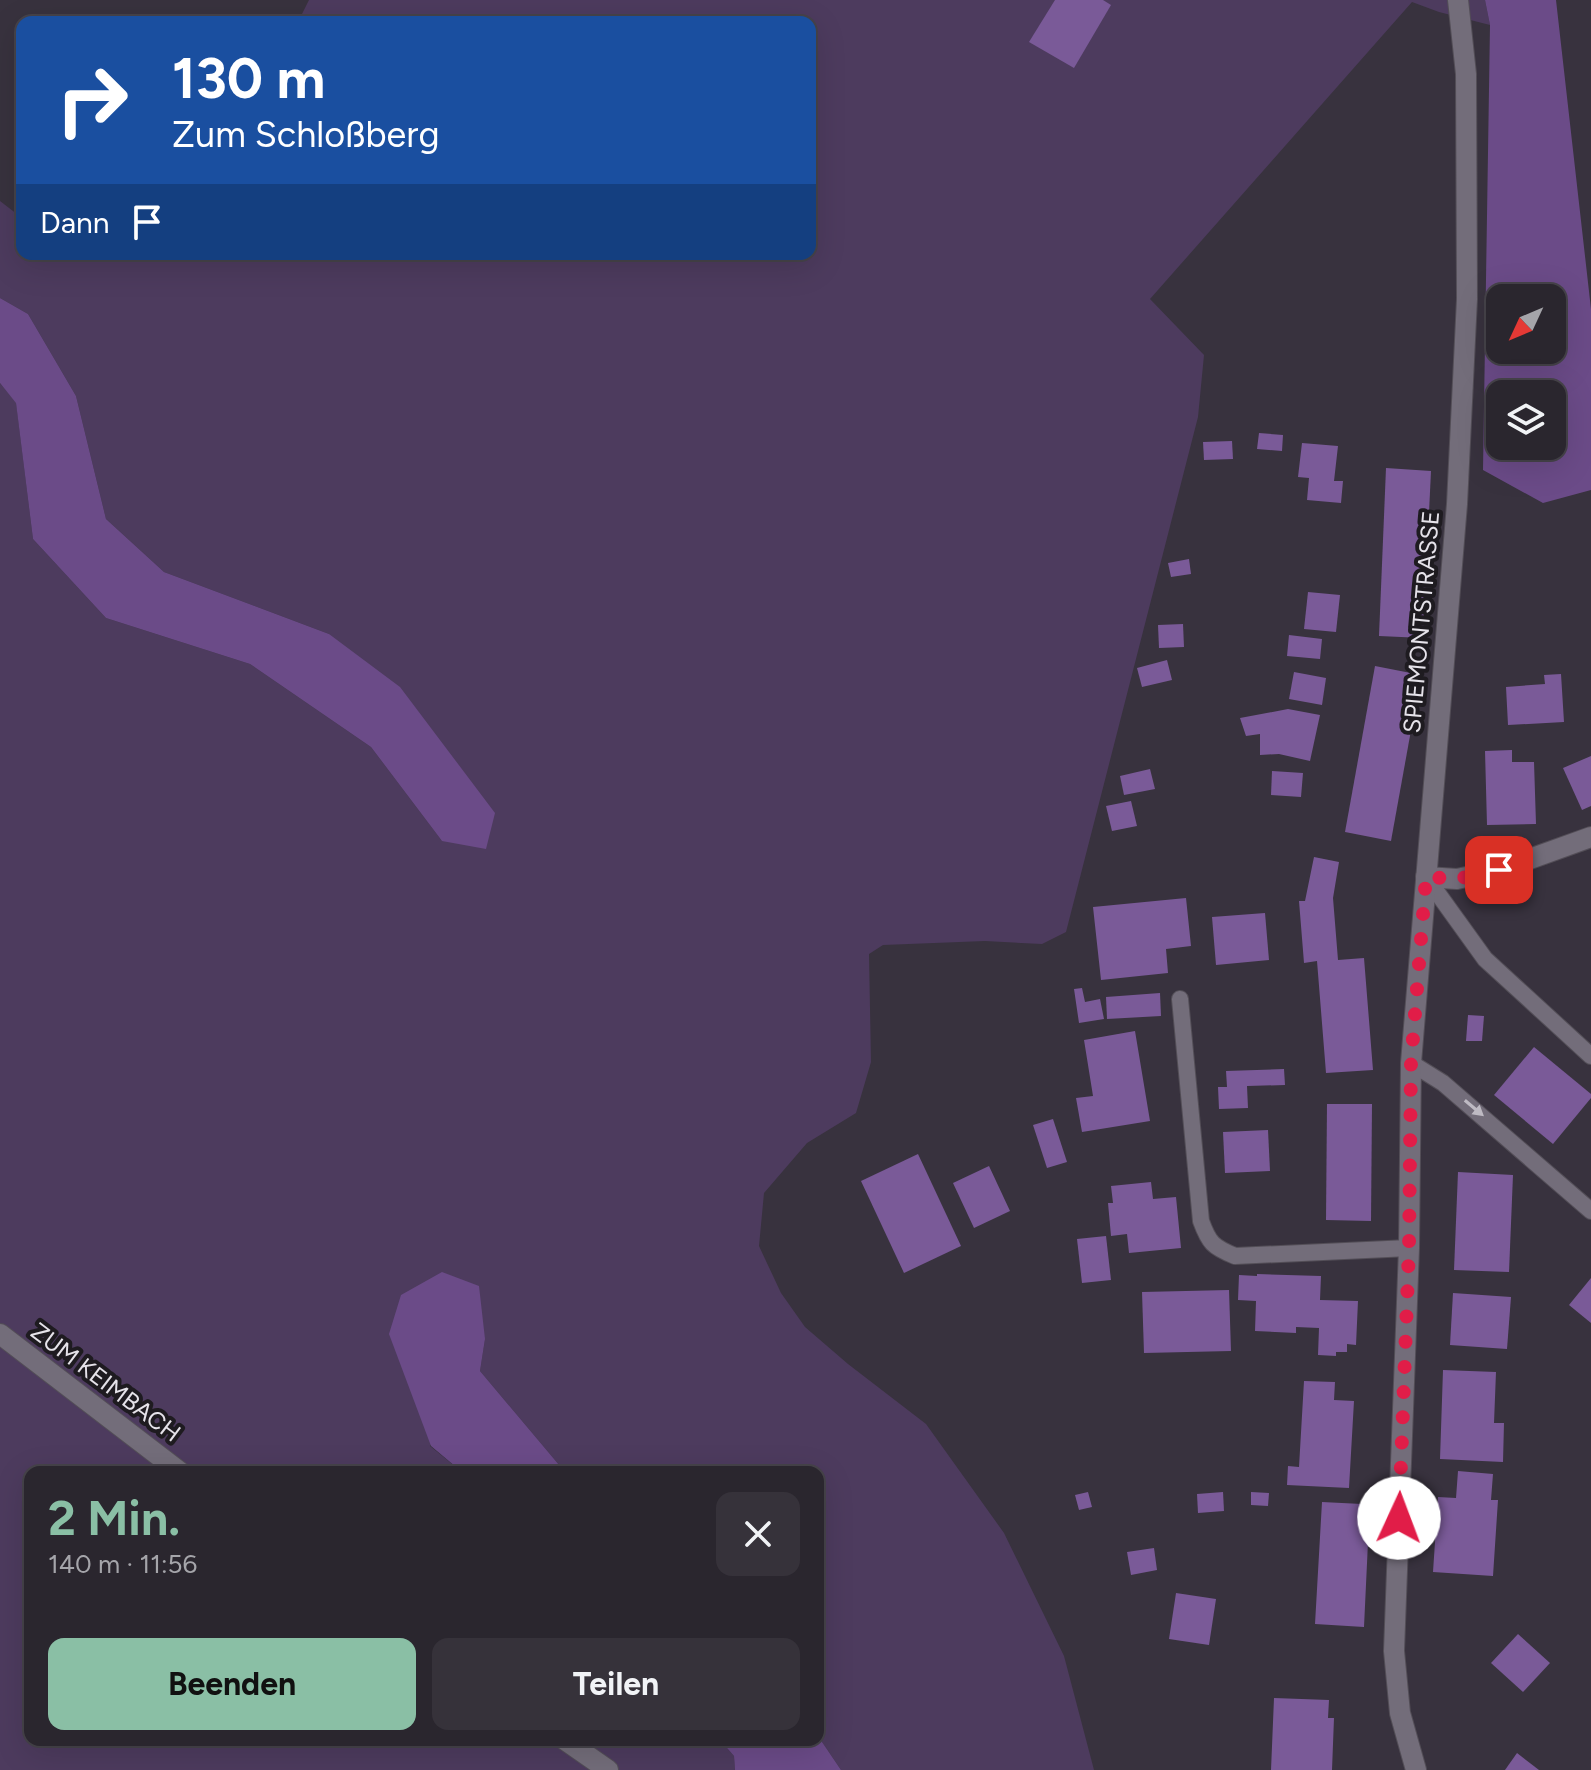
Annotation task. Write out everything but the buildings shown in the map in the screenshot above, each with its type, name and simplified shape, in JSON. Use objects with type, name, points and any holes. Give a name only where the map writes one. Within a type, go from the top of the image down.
[{"type":"street","name":"SPIEMONTSTRASSE","points":[[1416,1770],[1400,1713],[1394,1651],[1409,1248],[1411,1063],[1457,504],[1467,299],[1466,74],[1458,0]]},
{"type":"street","points":[[1426,877],[1457,879],[1499,870],[1591,837]]},
{"type":"street","name":"ZUM KEIMBACH","points":[[0,1334],[172,1466]]},
{"type":"street","points":[[574,1746],[608,1770]]},
{"type":"lane","points":[[1426,877],[1485,959],[1591,1056]]},
{"type":"lane","points":[[1180,999],[1201,1221],[1208,1239],[1218,1249],[1235,1256],[1409,1248]]},
{"type":"lane","points":[[1411,1063],[1443,1083],[1591,1211]]},
{"type":"shaded area","points":[[309,0],[1485,0],[1490,25],[1412,2],[1150,299],[1204,355],[1198,417],[1066,932],[1042,944],[985,941],[883,945],[869,954],[871,1062],[856,1113],[807,1143],[764,1193],[759,1246],[781,1293],[805,1327],[926,1424],[1004,1533],[1064,1656],[1094,1770],[841,1770],[824,1745],[824,1466],[560,1466],[480,1371],[485,1339],[430,1446],[455,1466],[24,1466],[24,1746],[725,1746],[734,1756],[735,1770],[0,1770],[0,383],[16,402],[33,539],[106,618],[250,664],[371,747],[442,841],[329,634],[164,572],[106,519],[76,396],[28,314],[0,298],[0,201],[16,213],[16,260],[816,260],[816,16],[301,16]]},
{"type":"shaded area","points":[[1485,0],[1556,0],[1591,309],[1591,490],[1543,503],[1483,470],[1490,25]]},
{"type":"shaded area","points":[[0,298],[28,314],[76,396],[106,519],[164,572],[329,634],[400,687],[495,813],[486,849],[442,841],[371,747],[250,664],[106,618],[33,539],[16,403],[0,383]]},
{"type":"shaded area","points":[[442,1272],[479,1286],[485,1339],[480,1371],[560,1466],[455,1466],[431,1446],[389,1334],[401,1295]]},
{"type":"shaded area","points":[[824,1745],[841,1770],[735,1770],[734,1756],[725,1746]]},
{"type":"route","points":[[1399,1518],[1409,1248],[1411,1063],[1426,877],[1457,879],[1499,870]]}]
